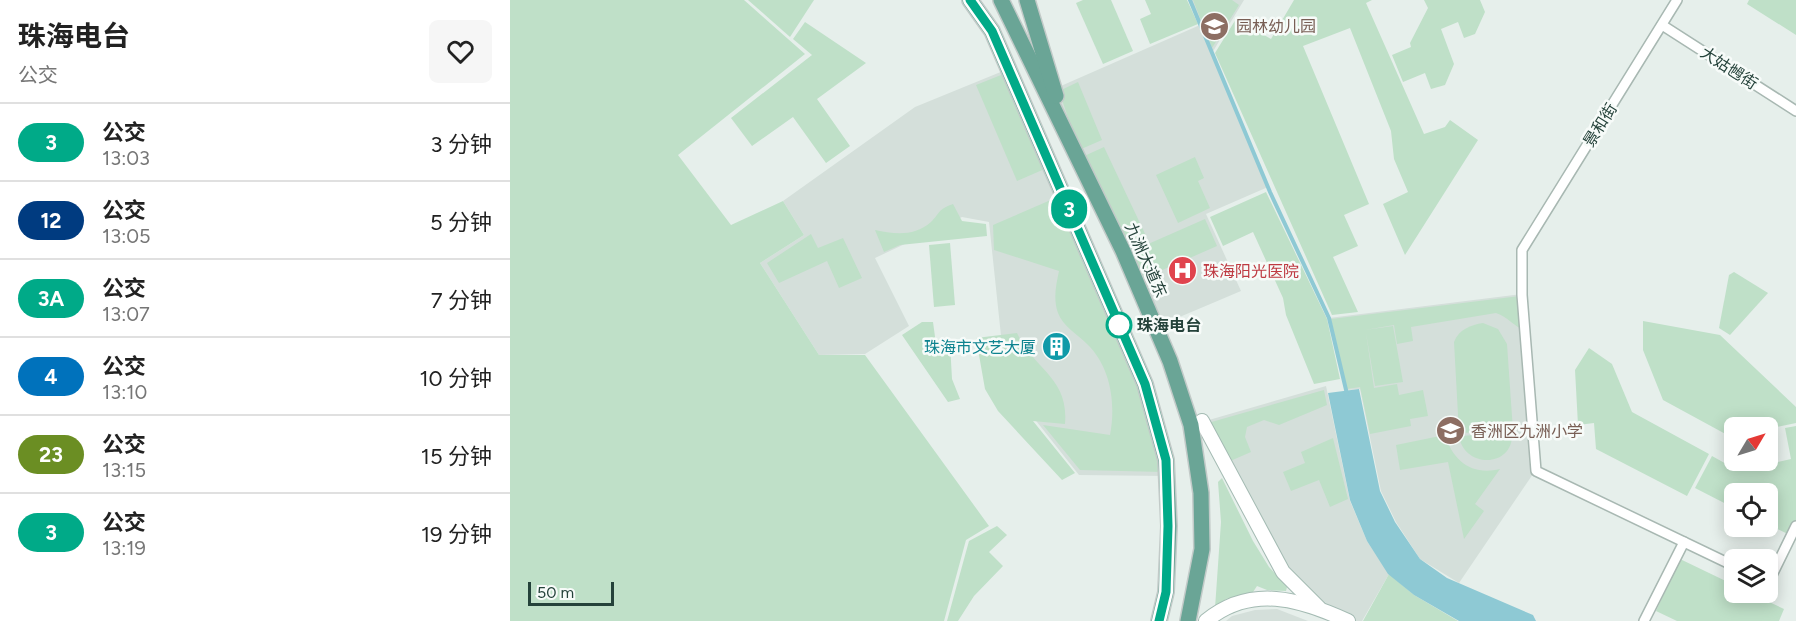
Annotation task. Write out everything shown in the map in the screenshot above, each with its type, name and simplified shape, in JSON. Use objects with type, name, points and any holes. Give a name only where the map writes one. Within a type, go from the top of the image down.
[{"type":"main road","points":[[970,0],[992,31]]},
{"type":"main road","points":[[982,0],[992,31],[1145,384],[1166,460],[1168,526],[1166,592],[1159,621]]},
{"type":"main road","name":"九洲大道东","points":[[1001,0],[1123,251],[1166,350],[1191,425],[1201,493],[1202,549],[1188,621]]},
{"type":"main road","points":[[1027,0],[1076,155]]},
{"type":"street","name":"景和街","points":[[1677,0],[1522,250],[1522,294],[1536,471],[1684,542]]},
{"type":"street","name":"大姑乸街","points":[[1662,25],[1796,111]]},
{"type":"street","points":[[1202,422],[1283,572],[1319,608]]},
{"type":"street","points":[[1778,564],[1796,526]]},
{"type":"street","points":[[1644,621],[1684,542],[1724,561]]},
{"type":"street","points":[[1206,621],[1226,608],[1261,597],[1279,597],[1319,608],[1348,621]]},
{"type":"shaded area","points":[[1190,0],[1244,0],[1212,53],[1268,187],[1206,214],[1241,291],[1156,327],[1076,156],[1054,89],[1200,25]]},
{"type":"shaded area","points":[[1008,69],[1167,476],[1079,475],[1006,383],[989,222],[962,217],[875,258],[909,326],[865,354],[819,355],[760,263],[804,235],[783,201],[915,107]]},
{"type":"shaded area","name":"香洲区九洲小学","points":[[1522,294],[1535,471],[1459,583],[1420,559],[1396,522],[1381,491],[1360,389],[1347,390],[1329,318]]},
{"type":"shaded area","points":[[1326,386],[1350,501],[1367,541],[1389,574],[1362,621],[1348,621],[1319,608],[1283,572],[1202,422]]},
{"type":"shaded area","points":[[1277,609],[1308,621],[1226,621],[1232,616],[1255,610]]},
{"type":"green space","points":[[510,0],[744,0],[805,54],[678,155],[731,225],[783,201],[804,235],[760,263],[819,355],[865,355],[989,526],[966,540],[944,621],[510,621]]},
{"type":"green space","points":[[748,0],[814,0],[790,37]]},
{"type":"green space","points":[[1083,0],[1111,0],[1133,51],[1103,64],[1076,3]]},
{"type":"green space","points":[[1145,0],[1187,0],[1198,24],[1150,44],[1140,19],[1151,14]]},
{"type":"green space","name":"园林幼儿园","points":[[1193,0],[1232,0],[1239,5],[1212,48]]},
{"type":"green space","points":[[1294,0],[1372,0],[1366,3],[1424,134],[1445,127],[1450,120],[1478,140],[1405,255],[1383,204],[1408,192],[1394,159],[1391,131],[1350,28],[1303,46],[1369,204],[1344,215],[1358,246],[1333,257],[1358,312],[1332,315],[1215,53],[1236,19],[1271,39]]},
{"type":"green space","points":[[1424,0],[1480,0],[1485,12],[1475,34],[1464,38],[1458,22],[1441,29],[1454,64],[1445,85],[1431,89],[1425,73],[1403,82],[1392,55],[1411,47],[1410,43],[1428,8]]},
{"type":"green space","points":[[1749,0],[1796,0],[1796,35],[1747,4]]},
{"type":"green space","points":[[805,22],[866,63],[817,99],[850,146],[826,163],[793,117],[752,146],[731,118],[812,55],[793,39]]},
{"type":"green space","points":[[1006,73],[1047,168],[1017,181],[976,85]]},
{"type":"green space","points":[[1078,82],[1102,140],[1079,150],[1059,91]]},
{"type":"green space","points":[[1104,147],[1147,238],[1125,248],[1082,157]]},
{"type":"green space","points":[[1195,157],[1204,178],[1198,181],[1210,208],[1178,223],[1156,175]]},
{"type":"green space","points":[[1266,192],[1327,319],[1340,379],[1314,384],[1286,315],[1283,298],[1253,232],[1223,246],[1210,217]]},
{"type":"green space","points":[[1060,196],[1141,384],[1163,472],[1080,470],[1043,425],[1110,435],[1112,423],[1110,386],[1102,364],[1087,344],[1060,318],[1056,308],[1055,297],[1059,271],[994,250],[993,225]]},
{"type":"green space","points":[[953,204],[962,221],[986,224],[987,236],[900,245],[884,252],[875,230],[897,233],[918,230]]},
{"type":"green space","points":[[1205,219],[1217,246],[1142,279],[1130,252]]},
{"type":"green space","points":[[811,234],[818,248],[843,238],[862,278],[839,288],[827,261],[779,283],[767,263]]},
{"type":"green space","points":[[950,243],[955,305],[934,307],[929,245]]},
{"type":"green space","points":[[1734,272],[1768,293],[1730,335],[1719,328],[1729,275]]},
{"type":"green space","points":[[1520,296],[1523,329],[1496,313],[1411,327],[1413,341],[1397,344],[1394,325],[1365,330],[1393,326],[1403,382],[1375,386],[1366,333],[1374,388],[1397,384],[1399,395],[1423,390],[1428,416],[1410,419],[1411,426],[1370,434],[1360,387],[1347,389],[1331,319]]},
{"type":"green space","points":[[1643,321],[1720,335],[1796,407],[1796,423],[1778,427],[1778,417],[1724,417],[1724,433],[1663,400],[1643,350]]},
{"type":"green space","points":[[922,322],[933,322],[936,344],[950,343],[952,379],[960,399],[948,402],[902,335]]},
{"type":"green space","points":[[1483,323],[1498,329],[1507,344],[1513,431],[1459,433],[1454,342],[1466,328]]},
{"type":"green space","points":[[1017,333],[1024,346],[1056,384],[1062,395],[1065,424],[1033,421],[1075,473],[1062,480],[998,411],[985,389],[976,338]]},
{"type":"green space","points":[[1589,348],[1612,364],[1632,412],[1709,454],[1687,496],[1596,449],[1594,423],[1578,425],[1575,370]]},
{"type":"green space","points":[[1324,390],[1327,405],[1279,425],[1264,420],[1247,427],[1245,437],[1251,452],[1228,462],[1208,423]]},
{"type":"green space","points":[[1796,426],[1796,538],[1778,529],[1778,483],[1724,483],[1724,503],[1695,488],[1712,456],[1724,463],[1724,471],[1778,471],[1778,462],[1791,459],[1785,428]]},
{"type":"green space","points":[[1512,433],[1511,445],[1505,453],[1488,460],[1478,459],[1470,454],[1463,447],[1459,436]]},
{"type":"green space","points":[[1445,435],[1453,452],[1465,464],[1481,470],[1500,469],[1475,504],[1484,511],[1464,539],[1448,462],[1400,470],[1396,445]]},
{"type":"green space","points":[[1333,438],[1348,499],[1330,507],[1319,480],[1291,491],[1283,472],[1305,463],[1301,452]]},
{"type":"green space","points":[[1222,478],[1253,541],[1269,567],[1287,587],[1286,591],[1267,590],[1257,586],[1253,592],[1226,599],[1215,608],[1221,522],[1218,482]]},
{"type":"green space","points":[[997,526],[1007,535],[989,552],[1003,566],[974,596],[958,621],[947,621],[969,541]]},
{"type":"green space","points":[[1680,559],[1724,580],[1724,603],[1771,603],[1784,609],[1779,621],[1677,621],[1656,611]]},
{"type":"green space","points":[[1389,574],[1414,595],[1458,621],[1363,621]]},
{"type":"water","points":[[1359,389],[1380,491],[1395,522],[1420,559],[1447,578],[1533,615],[1536,621],[1459,621],[1414,595],[1388,574],[1367,541],[1350,500],[1328,393]]},
{"type":"waterway","points":[[1190,0],[1270,192],[1329,318],[1347,394]]},
{"type":"bus line","name":"3","points":[[970,0],[992,31],[1145,384],[1166,460],[1168,526],[1166,592],[1159,621]]},
{"type":"place","name":"园林幼儿园","points":[[1215,26]]},
{"type":"place","name":"珠海阳光医院","points":[[1182,271]]},
{"type":"place","name":"珠海电台","points":[[1119,325]]},
{"type":"place","name":"珠海市文艺大厦","points":[[1057,347]]},
{"type":"place","name":"香洲区九洲小学","points":[[1450,431]]}]
